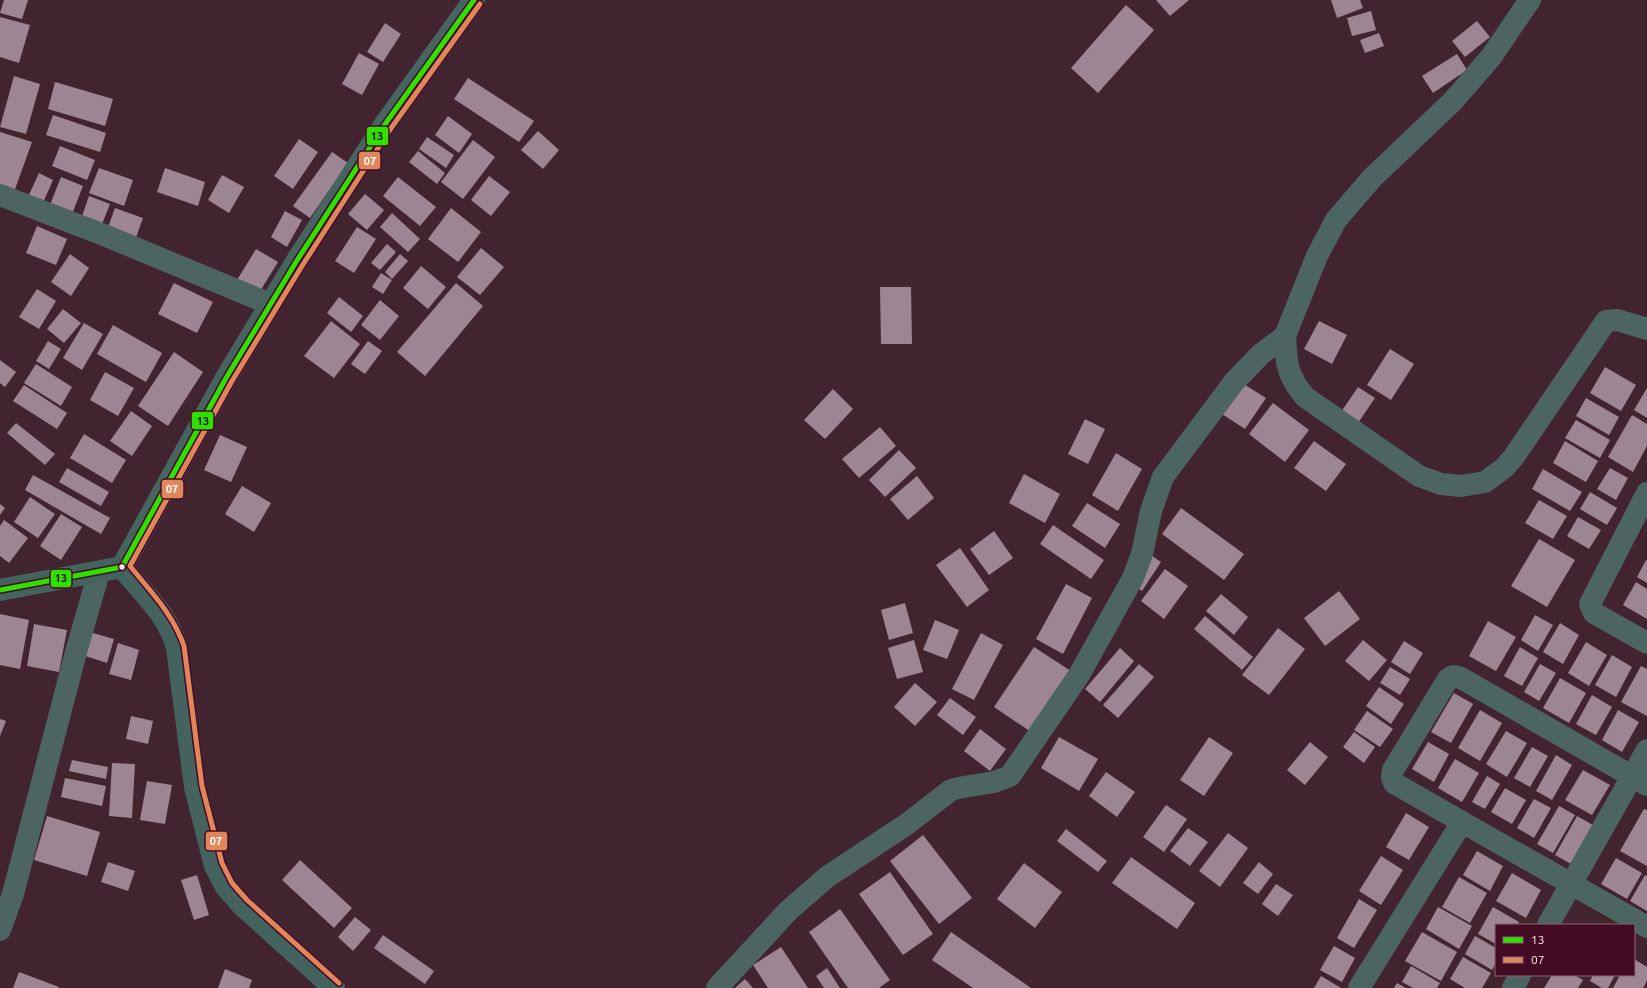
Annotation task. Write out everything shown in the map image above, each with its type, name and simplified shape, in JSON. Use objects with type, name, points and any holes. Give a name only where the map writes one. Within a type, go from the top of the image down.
[{"type":"main road","points":[[0,590],[122,567],[226,378],[270,304],[383,127],[474,0]]},
{"type":"main road","points":[[122,567],[156,607],[174,635],[195,787],[215,866],[226,887],[242,905],[334,988]]},
{"type":"street","points":[[1530,0],[1491,57],[1453,101],[1372,178],[1336,220],[1317,256],[1285,336],[1287,362],[1290,373],[1296,386],[1305,396],[1419,476],[1441,484],[1461,486],[1485,482],[1508,463],[1544,413],[1606,321],[1617,320],[1647,329]]},
{"type":"street","points":[[0,195],[104,235],[270,304]]},
{"type":"street","points":[[717,988],[788,911],[827,877],[907,824],[951,790],[994,782],[1010,776],[1079,675],[1133,578],[1142,554],[1151,510],[1163,477],[1234,382],[1261,354],[1285,336]]},
{"type":"street","points":[[1647,493],[1590,604],[1594,613],[1647,643]]},
{"type":"street","points":[[0,930],[14,894],[76,652],[99,572]]},
{"type":"street","points":[[1639,781],[1461,678],[1453,676],[1448,679],[1394,770],[1392,777],[1394,782],[1475,831],[1572,883],[1647,927]]},
{"type":"street","points":[[1549,924],[1572,883],[1639,781],[1647,750]]},
{"type":"street","points":[[1359,988],[1462,822]]},
{"type":"street","points":[[1513,988],[1519,976]]},
{"type":"building","points":[[4,0],[28,0],[22,19],[0,13]]},
{"type":"building","points":[[1156,0],[1189,0],[1170,16]]},
{"type":"building","points":[[1331,0],[1360,0],[1363,8],[1337,18]]},
{"type":"building","points":[[1126,5],[1154,30],[1098,93],[1071,68]]},
{"type":"building","points":[[1371,11],[1376,30],[1352,36],[1347,18]]},
{"type":"building","points":[[0,17],[30,25],[19,63],[0,57]]},
{"type":"building","points":[[1477,21],[1490,37],[1465,57],[1452,41]]},
{"type":"building","points":[[385,23],[401,34],[383,62],[367,52]]},
{"type":"building","points":[[1379,33],[1384,46],[1365,53],[1360,40]]},
{"type":"building","points":[[359,53],[379,64],[362,95],[342,84]]},
{"type":"building","points":[[1457,54],[1467,70],[1433,93],[1422,76]]},
{"type":"building","points":[[14,76],[40,84],[26,134],[0,127]]},
{"type":"building","points":[[468,78],[534,121],[519,142],[454,99]]},
{"type":"building","points":[[55,82],[113,99],[105,126],[48,109]]},
{"type":"building","points":[[53,115],[106,133],[100,152],[46,135]]},
{"type":"building","points":[[448,116],[472,134],[459,153],[435,135]]},
{"type":"building","points":[[538,131],[559,150],[543,169],[521,150]]},
{"type":"building","points":[[0,132],[32,142],[14,192],[0,187]]},
{"type":"building","points":[[427,137],[454,155],[446,168],[419,149]]},
{"type":"building","points":[[299,139],[318,152],[293,189],[274,176]]},
{"type":"building","points":[[473,140],[495,157],[463,199],[441,182]]},
{"type":"building","points":[[60,146],[95,160],[87,180],[52,166]]},
{"type":"building","points":[[418,151],[445,173],[437,184],[409,162]]},
{"type":"building","points":[[332,152],[348,163],[310,218],[293,206]]},
{"type":"building","points":[[99,168],[133,180],[124,206],[89,193]]},
{"type":"building","points":[[165,168],[205,182],[198,206],[157,192]]},
{"type":"building","points":[[39,173],[53,180],[42,205],[27,199]]},
{"type":"building","points":[[222,175],[244,187],[229,213],[208,200]]},
{"type":"building","points":[[489,176],[510,192],[491,216],[471,200]]},
{"type":"building","points":[[61,177],[83,186],[70,219],[48,210]]},
{"type":"building","points":[[398,177],[436,207],[420,226],[383,196]]},
{"type":"building","points":[[365,194],[384,210],[367,230],[348,214]]},
{"type":"building","points":[[89,196],[110,204],[100,229],[80,222]]},
{"type":"building","points":[[115,208],[143,218],[134,243],[106,233]]},
{"type":"building","points":[[451,208],[481,232],[458,262],[428,239]]},
{"type":"building","points":[[285,211],[302,220],[287,247],[271,237]]},
{"type":"building","points":[[392,213],[420,239],[408,252],[380,227]]},
{"type":"building","points":[[37,226],[67,239],[56,265],[26,253]]},
{"type":"building","points":[[357,227],[376,239],[354,273],[335,261]]},
{"type":"building","points":[[387,244],[396,252],[380,270],[371,263]]},
{"type":"building","points":[[481,248],[504,267],[480,295],[457,277]]},
{"type":"building","points":[[256,249],[278,262],[259,293],[237,280]]},
{"type":"building","points":[[70,254],[89,268],[71,296],[51,282]]},
{"type":"building","points":[[400,254],[408,261],[392,279],[385,272]]},
{"type":"building","points":[[421,266],[446,287],[428,309],[403,288]]},
{"type":"building","points":[[381,273],[392,280],[383,294],[372,287]]},
{"type":"building","points":[[174,283],[213,302],[197,333],[158,314]]},
{"type":"building","points":[[456,283],[483,306],[425,376],[397,352]]},
{"type":"building","points":[[880,287],[911,287],[912,344],[881,344]]},
{"type":"building","points":[[37,289],[56,301],[39,329],[19,317]]},
{"type":"building","points":[[339,297],[363,316],[351,332],[327,313]]},
{"type":"building","points":[[380,300],[399,316],[380,340],[361,325]]},
{"type":"building","points":[[63,309],[81,323],[64,343],[47,329]]},
{"type":"building","points":[[331,321],[360,344],[334,378],[304,356]]},
{"type":"building","points":[[1319,321],[1347,335],[1332,364],[1304,349]]},
{"type":"building","points":[[84,323],[103,334],[82,370],[63,358]]},
{"type":"building","points":[[113,325],[162,353],[146,382],[97,354]]},
{"type":"building","points":[[48,341],[61,349],[49,369],[36,361]]},
{"type":"building","points":[[368,341],[382,351],[365,374],[351,364]]},
{"type":"building","points":[[1390,349],[1414,364],[1391,400],[1367,385]]},
{"type":"building","points":[[174,352],[203,372],[168,426],[138,406]]},
{"type":"building","points":[[0,360],[16,372],[5,387],[0,383]]},
{"type":"building","points":[[36,364],[72,387],[61,406],[24,383]]},
{"type":"building","points":[[1605,367],[1636,385],[1621,411],[1590,393]]},
{"type":"building","points":[[105,372],[134,388],[118,416],[90,400]]},
{"type":"building","points":[[1242,383],[1266,398],[1245,429],[1222,414]]},
{"type":"building","points":[[24,385],[67,413],[57,429],[13,401]]},
{"type":"building","points":[[1358,387],[1375,398],[1356,426],[1339,415]]},
{"type":"building","points":[[1647,388],[1647,418],[1634,410]]},
{"type":"building","points":[[833,389],[853,409],[825,439],[804,420]]},
{"type":"building","points":[[1586,398],[1619,417],[1609,435],[1576,416]]},
{"type":"building","points":[[1273,403],[1309,430],[1285,462],[1249,434]]},
{"type":"building","points":[[131,411],[152,426],[132,456],[110,441]]},
{"type":"building","points":[[1632,415],[1647,424],[1647,446],[1633,472],[1608,457]]},
{"type":"building","points":[[1085,419],[1105,429],[1088,464],[1068,454]]},
{"type":"building","points":[[1576,420],[1610,440],[1600,458],[1565,438]]},
{"type":"building","points":[[16,423],[55,454],[45,465],[7,433]]},
{"type":"building","points":[[880,427],[896,446],[859,478],[842,459]]},
{"type":"building","points":[[84,434],[126,460],[112,483],[70,458]]},
{"type":"building","points":[[220,435],[247,447],[231,482],[204,470]]},
{"type":"building","points":[[1314,441],[1346,464],[1326,491],[1294,468]]},
{"type":"building","points":[[1565,441],[1598,461],[1586,482],[1553,463]]},
{"type":"building","points":[[899,450],[916,468],[885,497],[869,480]]},
{"type":"building","points":[[1116,453],[1142,469],[1118,511],[1092,495]]},
{"type":"building","points":[[67,468],[109,492],[101,506],[59,482]]},
{"type":"building","points":[[1610,468],[1628,478],[1616,500],[1597,489]]},
{"type":"building","points":[[1543,469],[1582,492],[1570,511],[1532,489]]},
{"type":"building","points":[[1024,474],[1060,494],[1045,523],[1009,503]]},
{"type":"building","points":[[33,475],[110,518],[101,534],[25,490]]},
{"type":"building","points":[[917,476],[934,498],[908,520],[890,499]]},
{"type":"building","points":[[242,486],[271,503],[254,532],[225,514]]},
{"type":"building","points":[[1590,492],[1617,508],[1607,525],[1580,509]]},
{"type":"building","points":[[30,497],[55,514],[38,538],[14,522]]},
{"type":"building","points":[[1539,500],[1567,516],[1553,539],[1525,523]]},
{"type":"building","points":[[1087,503],[1120,524],[1105,548],[1072,526]]},
{"type":"building","points":[[0,504],[5,508],[0,515]]},
{"type":"building","points":[[1181,508],[1244,554],[1224,580],[1162,534]]},
{"type":"building","points":[[61,514],[82,527],[61,560],[40,546]]},
{"type":"building","points":[[1578,517],[1601,530],[1589,549],[1567,536]]},
{"type":"building","points":[[4,520],[28,538],[9,563],[0,556],[0,526]]},
{"type":"building","points":[[1053,525],[1104,560],[1091,579],[1040,544]]},
{"type":"building","points":[[994,531],[1013,558],[989,575],[970,549]]},
{"type":"building","points":[[1539,539],[1575,560],[1547,607],[1511,586]]},
{"type":"building","points":[[960,548],[989,590],[967,607],[936,565]]},
{"type":"building","points":[[1151,555],[1161,562],[1142,591],[1132,584]]},
{"type":"building","points":[[1646,560],[1647,561],[1647,583],[1637,577]]},
{"type":"building","points":[[1165,569],[1188,586],[1164,619],[1141,601]]},
{"type":"building","points":[[1636,582],[1647,589],[1647,619],[1623,605]]},
{"type":"building","points":[[1066,584],[1092,598],[1063,654],[1036,639]]},
{"type":"building","points":[[1339,591],[1360,619],[1325,646],[1304,618]]},
{"type":"building","points":[[1221,594],[1248,617],[1234,635],[1206,611]]},
{"type":"building","points":[[905,603],[913,633],[889,640],[881,610]]},
{"type":"building","points":[[0,614],[29,620],[20,669],[0,665]]},
{"type":"building","points":[[1535,615],[1553,625],[1538,651],[1521,640]]},
{"type":"building","points":[[1205,616],[1253,657],[1242,670],[1194,629]]},
{"type":"building","points":[[935,620],[959,630],[947,659],[923,650]]},
{"type":"building","points":[[1488,621],[1516,637],[1496,671],[1469,656]]},
{"type":"building","points":[[1560,623],[1579,635],[1563,664],[1543,652]]},
{"type":"building","points":[[34,624],[67,630],[59,672],[27,666]]},
{"type":"building","points":[[1278,628],[1305,649],[1269,695],[1242,675]]},
{"type":"building","points":[[86,631],[114,639],[107,663],[79,654]]},
{"type":"building","points":[[981,633],[1003,645],[974,700],[952,689]]},
{"type":"building","points":[[914,640],[923,672],[897,679],[888,648]]},
{"type":"building","points":[[1363,640],[1387,660],[1369,681],[1345,661]]},
{"type":"building","points":[[1404,641],[1423,653],[1410,674],[1391,662]]},
{"type":"building","points":[[1586,642],[1607,655],[1589,686],[1568,673]]},
{"type":"building","points":[[118,643],[139,650],[131,680],[109,674]]},
{"type":"building","points":[[1034,647],[1077,675],[1037,736],[994,707]]},
{"type":"building","points":[[1520,647],[1538,658],[1522,686],[1504,676]]},
{"type":"building","points":[[1120,648],[1134,661],[1100,702],[1085,689]]},
{"type":"building","points":[[1612,655],[1632,667],[1616,697],[1595,685]]},
{"type":"building","points":[[1139,664],[1154,677],[1118,718],[1103,705]]},
{"type":"building","points":[[1540,664],[1556,673],[1539,701],[1524,692]]},
{"type":"building","points":[[1641,666],[1647,669],[1647,716],[1621,702]]},
{"type":"building","points":[[1390,667],[1410,679],[1400,695],[1380,683]]},
{"type":"building","points":[[1560,678],[1586,693],[1569,723],[1543,708]]},
{"type":"building","points":[[915,683],[937,702],[915,726],[894,707]]},
{"type":"building","points":[[1379,687],[1404,704],[1391,724],[1366,706]]},
{"type":"building","points":[[1454,693],[1473,704],[1451,743],[1431,732]]},
{"type":"building","points":[[1592,695],[1612,707],[1596,735],[1576,724]]},
{"type":"building","points":[[950,698],[976,717],[963,735],[937,715]]},
{"type":"building","points":[[1480,710],[1502,723],[1480,761],[1458,748]]},
{"type":"building","points":[[1618,710],[1639,722],[1622,752],[1602,740]]},
{"type":"building","points":[[1367,711],[1393,729],[1380,747],[1354,730]]},
{"type":"building","points":[[131,716],[153,721],[148,744],[126,739]]},
{"type":"building","points":[[0,719],[6,721],[0,736]]},
{"type":"building","points":[[980,729],[1006,749],[990,771],[964,751]]},
{"type":"building","points":[[1506,731],[1527,743],[1507,777],[1486,764]]},
{"type":"building","points":[[1354,732],[1375,747],[1364,763],[1343,747]]},
{"type":"building","points":[[1059,737],[1098,759],[1079,791],[1041,768]]},
{"type":"building","points":[[1209,737],[1233,753],[1204,796],[1180,780]]},
{"type":"building","points":[[1310,742],[1328,757],[1305,785],[1287,770]]},
{"type":"building","points":[[1428,742],[1449,754],[1434,782],[1412,769]]},
{"type":"building","points":[[1532,747],[1548,756],[1530,787],[1514,778]]},
{"type":"building","points":[[1556,755],[1572,765],[1552,800],[1536,791]]},
{"type":"building","points":[[1455,759],[1479,773],[1462,802],[1438,788]]},
{"type":"building","points":[[72,760],[108,767],[106,779],[69,771]]},
{"type":"building","points":[[112,763],[135,764],[132,818],[109,816]]},
{"type":"building","points":[[1583,770],[1610,785],[1592,815],[1565,800]]},
{"type":"building","points":[[1106,772],[1135,792],[1117,817],[1089,796]]},
{"type":"building","points":[[1487,776],[1500,784],[1485,809],[1472,802]]},
{"type":"building","points":[[65,778],[106,786],[102,806],[61,797]]},
{"type":"building","points":[[147,781],[172,785],[165,824],[140,820]]},
{"type":"building","points":[[1505,788],[1526,800],[1512,824],[1491,812]]},
{"type":"building","points":[[1534,799],[1551,808],[1534,838],[1517,828]]},
{"type":"building","points":[[1166,805],[1187,819],[1164,852],[1143,837]]},
{"type":"building","points":[[1559,806],[1575,815],[1553,853],[1537,844]]},
{"type":"building","points":[[1644,809],[1647,810],[1647,866],[1620,851]]},
{"type":"building","points":[[1406,813],[1429,827],[1409,860],[1386,847]]},
{"type":"building","points":[[47,816],[100,832],[87,876],[34,860]]},
{"type":"building","points":[[1577,816],[1593,825],[1571,864],[1555,855]]},
{"type":"building","points":[[1188,828],[1208,842],[1190,866],[1170,851]]},
{"type":"building","points":[[1066,829],[1107,861],[1098,872],[1057,841]]},
{"type":"building","points":[[1228,833],[1248,848],[1220,887],[1199,871]]},
{"type":"building","points":[[923,835],[972,898],[939,924],[890,861]]},
{"type":"building","points":[[1477,851],[1503,866],[1490,891],[1463,875]]},
{"type":"building","points":[[1381,856],[1403,870],[1381,905],[1359,891]]},
{"type":"building","points":[[1131,857],[1195,903],[1177,929],[1112,883]]},
{"type":"building","points":[[1616,858],[1642,873],[1627,899],[1601,884]]},
{"type":"building","points":[[300,860],[352,908],[334,928],[282,880]]},
{"type":"building","points":[[108,862],[135,871],[128,891],[101,882]]},
{"type":"building","points":[[1259,862],[1273,874],[1258,894],[1243,883]]},
{"type":"building","points":[[1024,863],[1062,892],[1035,928],[997,899]]},
{"type":"building","points":[[890,872],[933,934],[903,955],[859,894]]},
{"type":"building","points":[[1512,873],[1541,890],[1526,918],[1496,901]]},
{"type":"building","points":[[197,875],[209,915],[194,920],[181,880]]},
{"type":"building","points":[[1645,875],[1647,876],[1647,911],[1630,901]]},
{"type":"building","points":[[1459,877],[1487,893],[1470,923],[1442,907]]},
{"type":"building","points":[[1276,884],[1293,895],[1278,916],[1262,904]]},
{"type":"building","points":[[1359,899],[1377,910],[1354,948],[1337,938]]},
{"type":"building","points":[[1438,907],[1472,926],[1459,949],[1426,929]]},
{"type":"building","points":[[1493,907],[1519,922],[1518,924],[1495,924],[1495,943],[1478,934]]},
{"type":"building","points":[[840,909],[890,980],[879,988],[848,988],[809,932]]},
{"type":"building","points":[[355,917],[371,930],[353,951],[338,937]]},
{"type":"building","points":[[951,932],[1031,988],[973,988],[932,960]]},
{"type":"building","points":[[1422,932],[1457,952],[1441,981],[1405,961]]},
{"type":"building","points":[[383,935],[434,971],[425,984],[374,948]]},
{"type":"building","points":[[1475,936],[1495,947],[1495,965],[1492,970],[1465,954]]},
{"type":"building","points":[[1334,946],[1355,958],[1342,982],[1320,970]]},
{"type":"building","points":[[781,947],[808,988],[768,988],[753,965]]},
{"type":"building","points":[[1463,957],[1491,973],[1482,988],[1465,988],[1450,979]]},
{"type":"building","points":[[1635,960],[1647,967],[1647,981],[1643,988],[1613,988],[1619,976],[1635,976]]},
{"type":"building","points":[[1411,966],[1440,983],[1437,988],[1413,988],[1402,982]]},
{"type":"building","points":[[827,968],[840,988],[824,988],[816,976]]},
{"type":"building","points":[[225,969],[252,980],[249,988],[218,988]]},
{"type":"building","points":[[19,972],[59,987],[13,988]]},
{"type":"building","points":[[1321,976],[1341,988],[1314,988]]},
{"type":"building","points":[[1551,976],[1576,976],[1583,980],[1578,988],[1544,988]]},
{"type":"building","points":[[1592,976],[1614,976],[1608,988],[1602,988],[1590,981]]},
{"type":"building","points":[[745,979],[753,988],[735,988]]},
{"type":"building","points":[[1397,983],[1406,988],[1394,988]]},
{"type":"transit line","name":"13","points":[[122,567],[226,378],[296,262],[383,127],[474,0]]},
{"type":"transit line","name":"07","points":[[339,983],[247,900],[232,883],[222,863],[202,786],[184,646],[168,613],[130,566],[232,381],[302,266],[389,131],[480,4]]},
{"type":"transit line","name":"13","points":[[0,590],[122,567]]}]
